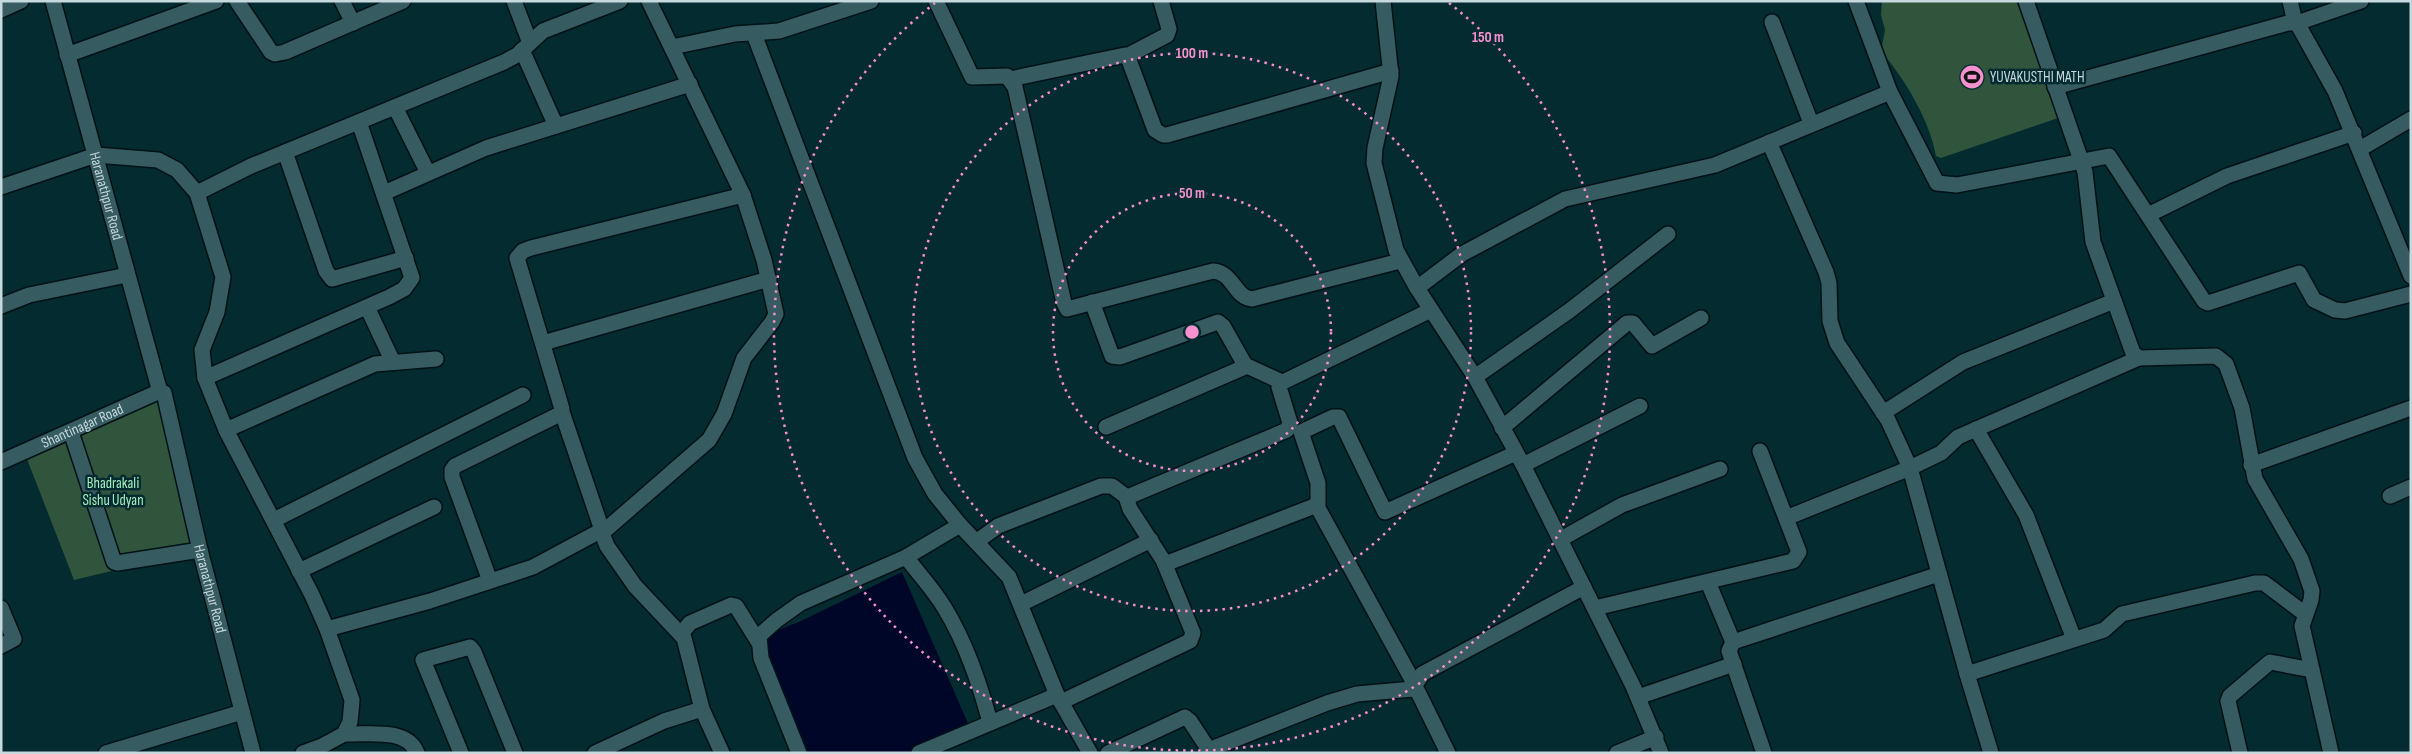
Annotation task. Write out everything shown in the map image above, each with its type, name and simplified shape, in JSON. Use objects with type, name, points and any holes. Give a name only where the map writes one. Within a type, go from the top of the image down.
[{"type":"street","points":[[1,10],[22,1]]},
{"type":"street","name":"Haranathpur Road","points":[[53,1],[96,155],[127,276],[162,392],[252,753]]},
{"type":"street","points":[[67,55],[216,1]]},
{"type":"street","points":[[237,1],[271,52],[275,54],[285,52],[403,1]]},
{"type":"street","points":[[342,1],[353,23]]},
{"type":"street","points":[[514,1],[526,46],[556,126]]},
{"type":"street","points":[[197,193],[251,166],[504,62],[543,31],[620,1]]},
{"type":"street","points":[[327,629],[430,601],[533,567],[602,530],[709,440],[724,414],[744,358],[776,316],[769,279],[743,195],[649,1]]},
{"type":"street","points":[[672,47],[735,34],[779,31],[871,1]]},
{"type":"street","points":[[936,1],[972,77],[1003,75],[1010,79],[1015,87],[1064,303],[1067,308],[1213,271],[1224,272],[1244,297],[1252,299],[1400,260]]},
{"type":"street","points":[[1010,79],[1127,56],[1167,35],[1169,29],[1161,1]]},
{"type":"street","points":[[1383,1],[1391,72],[1375,148],[1374,163],[1393,240],[1400,260],[1475,377],[1519,459],[1561,539],[1638,697],[1661,753]]},
{"type":"street","points":[[1856,1],[1890,92],[1937,183],[1957,184],[2082,163],[2105,156],[2111,158],[2201,300],[2208,303],[2298,273],[2301,274],[2314,300],[2340,311],[2411,294]]},
{"type":"street","points":[[2026,1],[2086,177],[2093,242],[2133,353],[2139,358]]},
{"type":"street","points":[[2290,1],[2296,23],[2335,91],[2354,133],[2411,276]]},
{"type":"street","points":[[2055,87],[2296,23],[2361,1]]},
{"type":"street","points":[[1772,22],[1811,123]]},
{"type":"street","points":[[754,34],[915,458],[936,494],[960,525],[1009,578],[1059,698],[1090,753]]},
{"type":"street","points":[[1127,56],[1155,130],[1163,135],[1391,72]]},
{"type":"street","points":[[384,193],[486,148],[690,84]]},
{"type":"street","points":[[1417,288],[1462,254],[1565,199],[1715,165],[1811,123],[1890,92]]},
{"type":"street","points":[[395,107],[428,173]]},
{"type":"street","points":[[204,378],[389,297],[410,284],[412,278],[406,258],[359,122]]},
{"type":"street","points":[[2360,149],[2410,122]]},
{"type":"street","points":[[2148,215],[2227,176],[2354,133]]},
{"type":"street","points":[[1769,142],[1830,283],[1830,320],[1837,343],[1883,413],[1910,468],[1991,753]]},
{"type":"street","points":[[285,152],[326,271],[332,279],[406,258]]},
{"type":"street","points":[[1,187],[96,155],[158,160],[176,170],[197,193],[223,277],[217,312],[202,350],[204,378],[226,430],[274,520],[327,629],[352,700],[353,710],[344,734]]},
{"type":"street","points":[[722,753],[702,709],[686,642],[681,634],[635,586],[607,546],[562,412],[563,405],[517,258],[523,251],[743,195]]},
{"type":"street","points":[[1475,377],[1569,311],[1668,234]]},
{"type":"street","points":[[1,306],[29,296],[127,276]]},
{"type":"street","points":[[543,343],[769,279]]},
{"type":"street","points":[[1883,413],[1963,362],[2114,301]]},
{"type":"street","points":[[1092,302],[1112,356],[1120,357],[1218,322],[1223,326],[1247,366],[1282,382]]},
{"type":"street","points":[[366,307],[393,362]]},
{"type":"street","points":[[1128,498],[1287,430],[1290,423],[1279,388],[1282,382],[1431,310]]},
{"type":"street","points":[[1502,428],[1627,324],[1633,323],[1652,346],[1701,318]]},
{"type":"street","points":[[1786,518],[1910,468],[1941,453],[1955,439],[2139,358],[2216,356],[2222,359],[2242,408],[2252,465],[2258,486],[2305,568],[2312,595],[2302,626],[2331,753]]},
{"type":"street","points":[[226,430],[375,364],[436,359]]},
{"type":"street","points":[[1106,427],[1247,366]]},
{"type":"street","name":"Shantinagar Road","points":[[2,459],[71,432],[111,412],[162,392]]},
{"type":"street","points":[[274,520],[523,395]]},
{"type":"street","points":[[1448,753],[1418,692],[1318,505],[1317,479],[1300,432],[1336,416],[1342,422],[1385,512],[1519,459],[1640,406]]},
{"type":"street","points":[[2252,465],[2411,408]]},
{"type":"street","points":[[490,581],[452,477],[452,470],[562,412]]},
{"type":"street","points":[[1976,430],[2026,515],[2074,639]]},
{"type":"street","points":[[71,432],[114,562],[200,550]]},
{"type":"street","points":[[1595,608],[1793,561],[1799,552],[1760,451]]},
{"type":"street","points":[[1561,539],[1629,502],[1720,468]]},
{"type":"street","points":[[919,753],[990,722],[1059,698],[1190,642],[1193,633],[1165,564],[1130,509],[1128,498],[1110,485],[1101,486],[998,526],[976,542]]},
{"type":"street","points":[[2390,496],[2411,487]]},
{"type":"street","points":[[1165,564],[1318,505]]},
{"type":"street","points":[[299,571],[434,507]]},
{"type":"street","points":[[799,753],[761,658],[759,636],[776,620],[801,603],[906,557],[960,525]]},
{"type":"street","points":[[1021,604],[1151,540]]},
{"type":"street","points":[[906,557],[944,606],[963,643],[978,679],[990,722]]},
{"type":"street","points":[[1732,642],[1939,574]]},
{"type":"street","points":[[1708,582],[1732,642],[1729,651],[1764,753]]},
{"type":"street","points":[[1967,674],[2104,630],[2122,614],[2260,582],[2264,583],[2305,614]]},
{"type":"street","points":[[1108,753],[1185,717],[1190,721],[1212,753],[1216,747],[1342,699],[1372,691],[1414,687],[1426,672],[1584,587]]},
{"type":"street","points":[[681,634],[690,623],[731,605],[736,606],[759,643]]},
{"type":"street","points":[[1,608],[14,639],[1,646]]},
{"type":"street","points":[[461,753],[423,660],[470,646],[515,753]]},
{"type":"street","points":[[2240,753],[2228,702],[2230,696],[2270,662],[2312,670]]},
{"type":"street","points":[[1638,697],[1734,664]]},
{"type":"street","points":[[595,753],[664,721],[702,709]]},
{"type":"street","points":[[106,753],[242,712]]},
{"type":"street","points":[[303,753],[322,746],[344,734],[397,735],[409,741],[417,753]]},
{"type":"street","points":[[1617,753],[1656,738]]},
{"type":"green space","name":"YUVAKUSTHI MATH","points":[[1882,1],[2016,1],[2028,28],[2058,118],[1941,158],[1936,156],[1928,128],[1915,100],[1899,74],[1881,51],[1885,30],[1881,15]]},
{"type":"green space","name":"Bhadrakali Sishu Udyan","points":[[158,392],[199,550],[74,580],[25,454]]},
{"type":"water","points":[[902,572],[970,728],[914,753],[806,753],[761,637],[801,621]]},
{"type":"place","name":"YUVAKUSTHI MATH","points":[[1972,77]]}]
